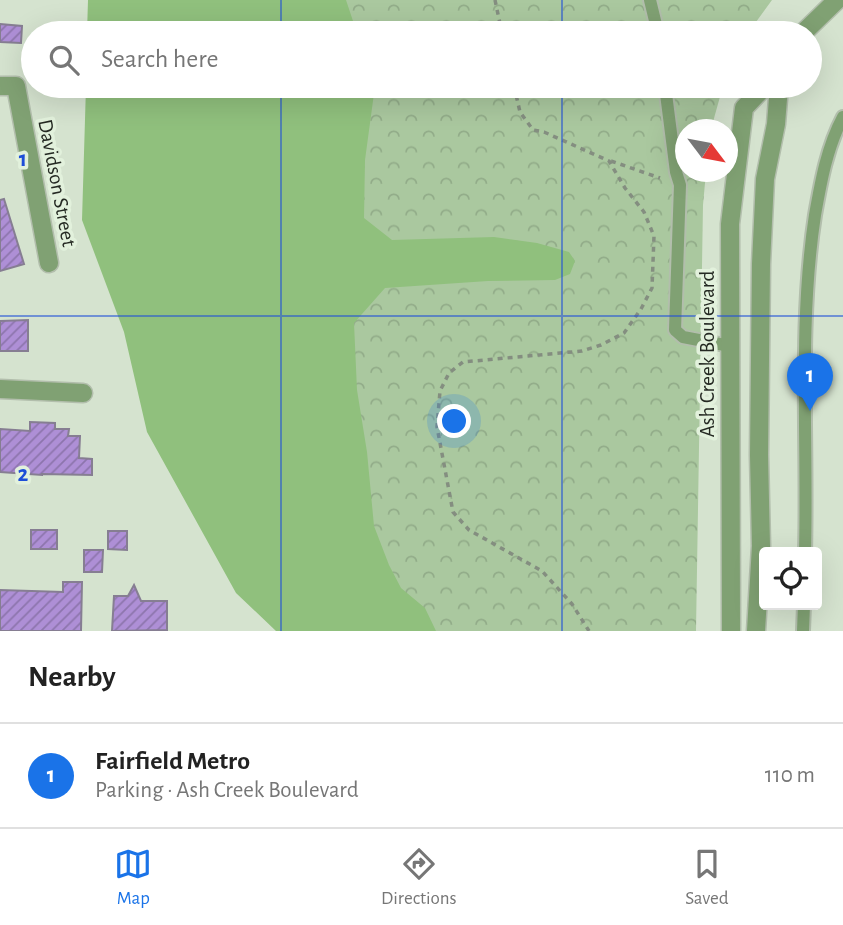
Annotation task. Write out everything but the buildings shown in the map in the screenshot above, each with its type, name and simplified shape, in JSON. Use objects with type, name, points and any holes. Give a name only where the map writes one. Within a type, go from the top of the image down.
[{"type":"street","points":[[815,21],[837,0]]},
{"type":"street","name":"Davidson Street","points":[[0,86],[16,86],[49,263]]},
{"type":"street","name":"Ash Creek Boulevard","points":[[731,631],[730,224],[744,108],[754,98]]},
{"type":"street","points":[[756,631],[761,546],[759,455],[764,191],[778,98]]},
{"type":"street","points":[[0,389],[83,393]]},
{"type":"lane","points":[[650,0],[654,21]]},
{"type":"lane","points":[[667,98],[680,185],[675,330],[683,337],[730,346]]},
{"type":"lane","points":[[805,547],[805,367],[810,248],[827,156],[843,117]]},
{"type":"lane","points":[[803,631],[804,610]]},
{"type":"path","points":[[495,0],[499,21]]},
{"type":"path","points":[[517,98],[520,112],[533,130],[544,132],[609,161],[680,185]]},
{"type":"path","points":[[589,631],[572,604],[542,571],[469,530],[453,512],[437,427],[440,391],[449,373],[463,362],[582,351],[624,333],[641,309],[652,288],[654,236],[644,212],[609,161]]},
{"type":"green space","points":[[239,0],[772,0],[757,21],[238,21]]},
{"type":"green space","points":[[239,98],[720,98],[714,119],[675,119],[675,182],[705,182],[696,631],[434,631],[359,586]]},
{"type":"shaded area","points":[[88,0],[346,0],[353,21],[87,21]]},
{"type":"shaded area","points":[[86,98],[373,98],[365,160],[364,218],[392,240],[494,237],[537,243],[569,252],[575,261],[570,274],[555,280],[488,281],[385,288],[354,323],[357,390],[367,452],[374,526],[401,588],[425,608],[436,631],[276,631],[236,593],[147,432],[124,332],[82,220]]},
{"type":"place","name":"Fairfield Metro","points":[[810,411]]}]
